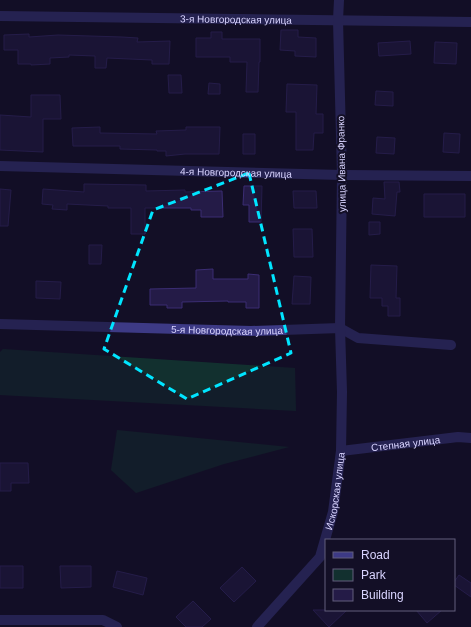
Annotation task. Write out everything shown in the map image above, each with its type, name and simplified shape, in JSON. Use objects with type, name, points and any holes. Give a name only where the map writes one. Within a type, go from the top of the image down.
[{"type":"street","name":"улица Ивана Франко","points":[[339,0],[338,20],[342,175],[340,328]]},
{"type":"street","name":"3-я Новгородская улица","points":[[0,16],[471,22]]},
{"type":"street","name":"4-я Новгородская улица","points":[[0,166],[342,175],[471,176]]},
{"type":"street","name":"5-я Новгородская улица","points":[[0,324],[251,331],[340,328]]},
{"type":"street","points":[[340,328],[358,338],[452,345]]},
{"type":"street","name":"Искорская улица","points":[[326,539],[334,512],[341,451],[342,392],[340,328]]},
{"type":"street","name":"Степная улица","points":[[341,451],[458,437],[471,438]]},
{"type":"street","name":"Искорская улица","points":[[257,627],[320,557],[325,541]]},
{"type":"street","points":[[0,620],[103,620],[116,627]]},
{"type":"highlighted area","points":[[249,173],[291,353],[187,399],[104,349],[153,210]]},
{"type":"green space","points":[[3,349],[295,368],[296,411],[0,395],[0,352]]},
{"type":"green space","points":[[117,430],[289,447],[224,464],[136,493],[111,470]]},
{"type":"building","points":[[281,30],[298,30],[298,37],[316,38],[316,57],[295,56],[295,51],[280,50]]},
{"type":"building","points":[[211,32],[222,32],[222,39],[260,39],[258,92],[246,92],[247,62],[230,62],[230,57],[196,57],[196,38],[211,38]]},
{"type":"building","points":[[29,34],[29,37],[58,35],[138,38],[137,42],[170,41],[169,64],[152,64],[152,60],[107,58],[106,68],[95,68],[95,56],[69,55],[69,57],[50,58],[50,64],[18,64],[18,50],[4,50],[4,35]]},
{"type":"building","points":[[410,41],[411,54],[379,56],[378,43]]},
{"type":"building","points":[[435,42],[457,43],[456,64],[434,63]]},
{"type":"building","points":[[168,75],[181,75],[182,93],[169,93]]},
{"type":"building","points":[[209,83],[220,84],[220,94],[208,94]]},
{"type":"building","points":[[287,84],[317,85],[316,114],[323,114],[323,133],[314,133],[313,150],[296,150],[296,112],[286,112]]},
{"type":"building","points":[[376,91],[393,92],[393,106],[375,105]]},
{"type":"building","points":[[31,95],[60,95],[61,119],[43,119],[43,152],[0,150],[0,115],[31,117]]},
{"type":"building","points":[[100,127],[100,133],[157,134],[156,131],[186,130],[186,127],[220,127],[219,154],[185,154],[166,156],[166,151],[120,149],[120,146],[73,146],[72,128]]},
{"type":"building","points":[[444,133],[460,134],[459,153],[443,152]]},
{"type":"building","points":[[243,134],[255,134],[255,154],[243,154]]},
{"type":"building","points":[[377,137],[395,138],[394,154],[376,153]]},
{"type":"building","points":[[384,182],[399,182],[400,192],[397,192],[395,216],[372,214],[373,198],[385,199]]},
{"type":"building","points":[[84,184],[146,185],[146,191],[222,191],[223,217],[201,217],[201,210],[191,210],[191,208],[145,208],[145,234],[131,234],[131,208],[108,208],[108,206],[67,204],[67,210],[52,209],[53,205],[42,204],[43,189],[84,192]]},
{"type":"building","points":[[244,186],[262,186],[261,222],[249,222],[249,205],[243,205]]},
{"type":"building","points":[[0,189],[11,190],[8,226],[0,226]]},
{"type":"building","points":[[293,191],[316,191],[317,208],[294,208]]},
{"type":"building","points":[[424,194],[465,194],[465,217],[424,217]]},
{"type":"building","points":[[369,222],[380,222],[380,234],[369,235]]},
{"type":"building","points":[[293,229],[312,229],[313,257],[294,257]]},
{"type":"building","points":[[89,245],[102,245],[101,264],[89,264]]},
{"type":"building","points":[[371,265],[397,266],[396,298],[400,298],[400,316],[388,316],[388,306],[382,306],[382,298],[370,298]]},
{"type":"building","points":[[213,269],[213,279],[248,279],[248,274],[259,275],[259,308],[246,308],[246,302],[228,301],[182,302],[182,308],[167,308],[167,305],[150,305],[150,289],[196,288],[196,270]]},
{"type":"building","points":[[294,276],[311,277],[310,304],[292,304]]},
{"type":"building","points":[[36,281],[61,282],[60,299],[36,298]]},
{"type":"building","points":[[0,463],[28,463],[29,483],[11,483],[11,491],[0,491]]},
{"type":"building","points":[[0,566],[23,566],[23,588],[0,588]]},
{"type":"building","points":[[60,566],[91,566],[91,587],[61,588]]},
{"type":"building","points":[[242,567],[256,581],[234,602],[220,588]]},
{"type":"building","points":[[117,571],[147,578],[143,595],[113,587]]},
{"type":"building","points":[[459,575],[471,583],[471,597],[455,586],[455,581]]},
{"type":"building","points":[[193,601],[211,619],[202,627],[186,627],[176,617]]},
{"type":"building","points":[[313,610],[346,611],[329,627]]},
{"type":"building","points":[[417,611],[441,611],[427,623]]}]
